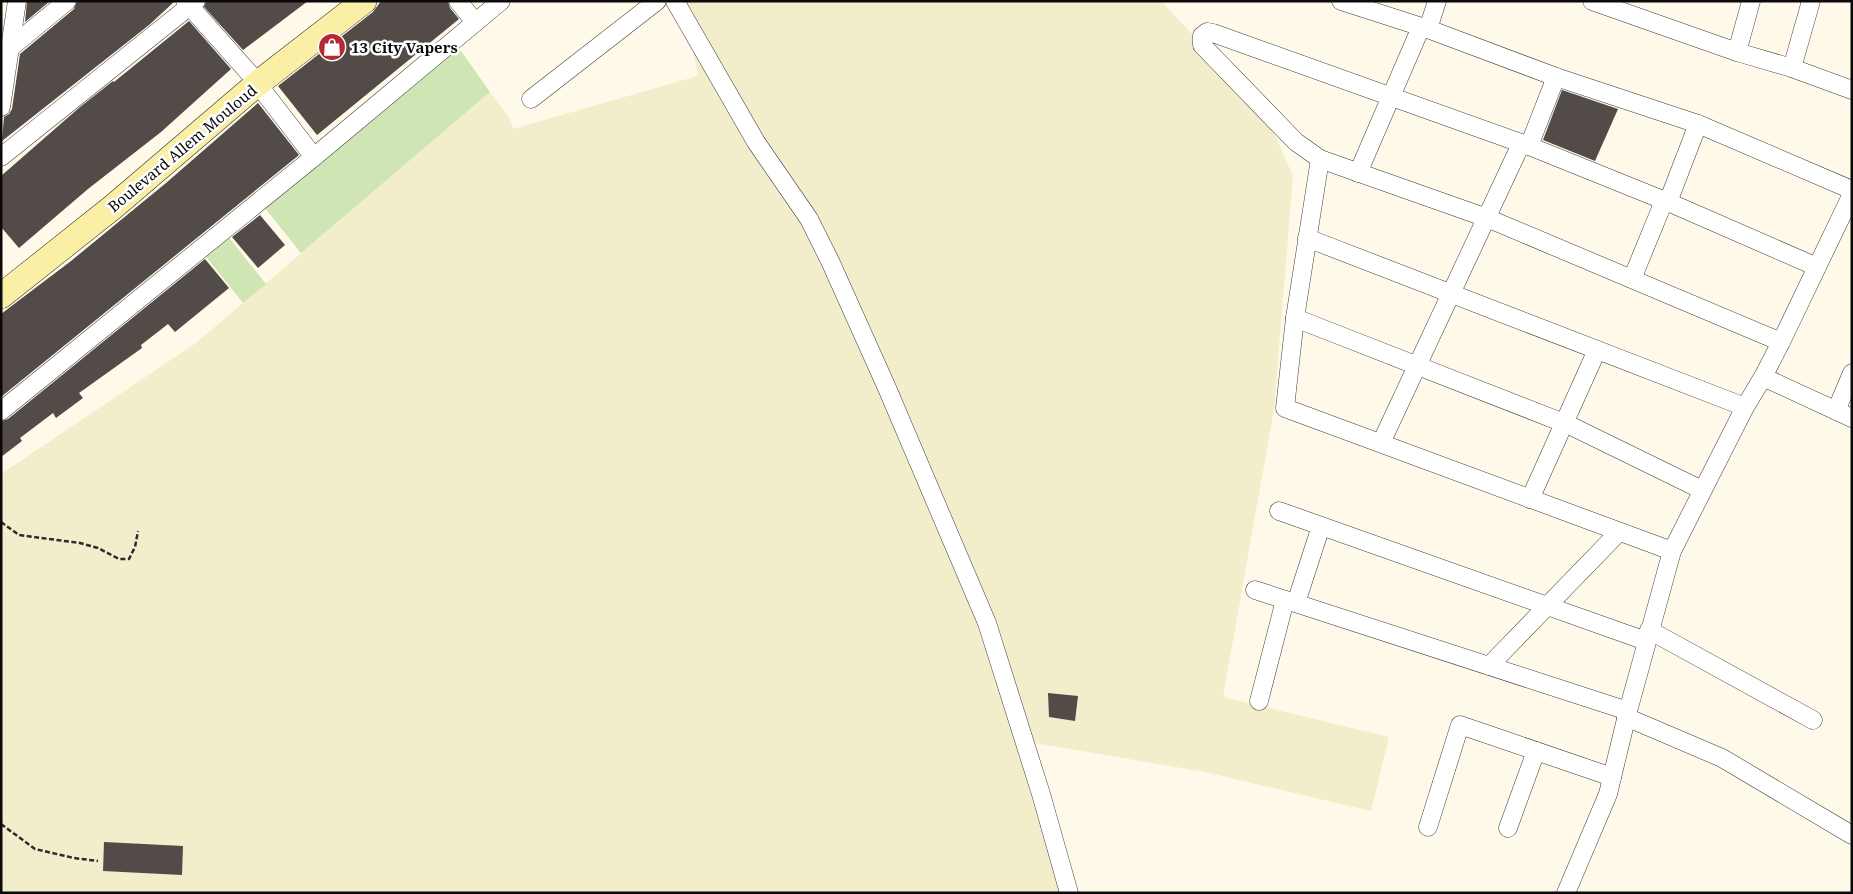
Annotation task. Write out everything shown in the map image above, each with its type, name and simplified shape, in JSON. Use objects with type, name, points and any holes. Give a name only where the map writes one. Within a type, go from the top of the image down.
[{"type":"main road","name":"Boulevard Allem Mouloud","points":[[1,296],[113,207],[339,1]]},
{"type":"main road","name":"Boulevard Allem Mouloud","points":[[1,281],[253,79],[364,1]]},
{"type":"street","points":[[1,107],[17,1]]},
{"type":"street","points":[[10,48],[67,1]]},
{"type":"street","points":[[458,1],[475,22]]},
{"type":"street","points":[[1,411],[314,157],[501,1]]},
{"type":"street","points":[[531,100],[656,1]]},
{"type":"street","points":[[675,1],[756,142],[808,220],[830,261],[887,388],[988,623],[1041,794],[1069,893]]},
{"type":"street","points":[[1341,1],[1425,28],[1556,77],[1698,124],[1852,190]]},
{"type":"street","points":[[1358,172],[1391,95],[1437,1]]},
{"type":"street","points":[[1592,1],[1852,90]]},
{"type":"street","points":[[1737,52],[1751,1]]},
{"type":"street","points":[[1792,68],[1812,1]]},
{"type":"street","points":[[1,157],[190,3],[314,157]]},
{"type":"street","points":[[1781,342],[1486,218],[1320,159],[1296,142],[1202,45],[1201,39],[1204,34],[1210,32],[1391,95],[1525,145],[1666,202],[1817,267]]},
{"type":"street","points":[[1381,443],[1486,218],[1525,145],[1556,77]]},
{"type":"street","points":[[1632,279],[1698,124]]},
{"type":"street","points":[[1320,159],[1295,318],[1285,408],[1672,551]]},
{"type":"street","points":[[1566,893],[1608,794],[1627,714],[1672,551],[1745,407],[1781,342],[1852,194]]},
{"type":"street","points":[[1307,238],[1745,407]]},
{"type":"street","points":[[1295,318],[1564,423],[1702,490]]},
{"type":"street","points":[[1530,499],[1597,350]]},
{"type":"street","points":[[1836,411],[1852,373]]},
{"type":"street","points":[[1763,377],[1852,418]]},
{"type":"street","points":[[1279,511],[1548,606],[1648,636],[1813,720]]},
{"type":"street","points":[[1259,701],[1290,601],[1321,526]]},
{"type":"street","points":[[1489,666],[1619,532]]},
{"type":"street","points":[[1255,590],[1489,666],[1627,714],[1722,758],[1852,835]]},
{"type":"street","points":[[1428,827],[1460,725],[1612,777]]},
{"type":"street","points":[[1508,828],[1536,751]]},
{"type":"path","points":[[1,522],[19,535],[89,545],[119,560],[129,559],[135,547],[138,531]]},
{"type":"path","points":[[1,824],[35,849],[74,858],[98,861]]},
{"type":"shaded area","points":[[688,1],[1161,1],[1264,111],[1293,176],[1274,409],[1223,697],[1389,737],[1371,811],[1205,772],[1035,743],[1078,893],[1,893],[1,474],[196,343],[490,92],[510,119],[513,129],[698,76],[685,4]]},
{"type":"green space","points":[[456,44],[490,92],[301,253],[260,202]]},
{"type":"green space","points":[[226,234],[266,284],[243,303],[203,253]]},
{"type":"building","points":[[27,1],[50,1],[25,22]]},
{"type":"building","points":[[77,1],[175,1],[149,25],[2,141],[4,117],[12,109],[20,54],[74,9]]},
{"type":"building","points":[[206,1],[308,1],[243,50],[204,7]]},
{"type":"building","points":[[381,1],[448,1],[450,8],[459,19],[317,135],[278,86],[373,12]]},
{"type":"building","points":[[189,21],[231,69],[161,132],[88,189],[19,248],[1,227],[1,176],[80,107]]},
{"type":"building","points":[[1562,90],[1618,109],[1595,161],[1543,140]]},
{"type":"building","points":[[258,103],[299,155],[1,397],[1,314],[71,261],[166,183]]},
{"type":"building","points":[[260,215],[285,245],[258,268],[232,237]]},
{"type":"building","points":[[205,259],[229,288],[175,332],[168,324],[141,345],[142,348],[79,393],[83,398],[56,418],[53,413],[20,438],[22,441],[1,457],[1,421],[8,419]]},
{"type":"building","points":[[1048,693],[1078,696],[1075,721],[1049,717]]},
{"type":"building","points":[[104,842],[183,846],[182,875],[103,871]]},
{"type":"place","name":"13 City Vapers","points":[[332,47]]}]
